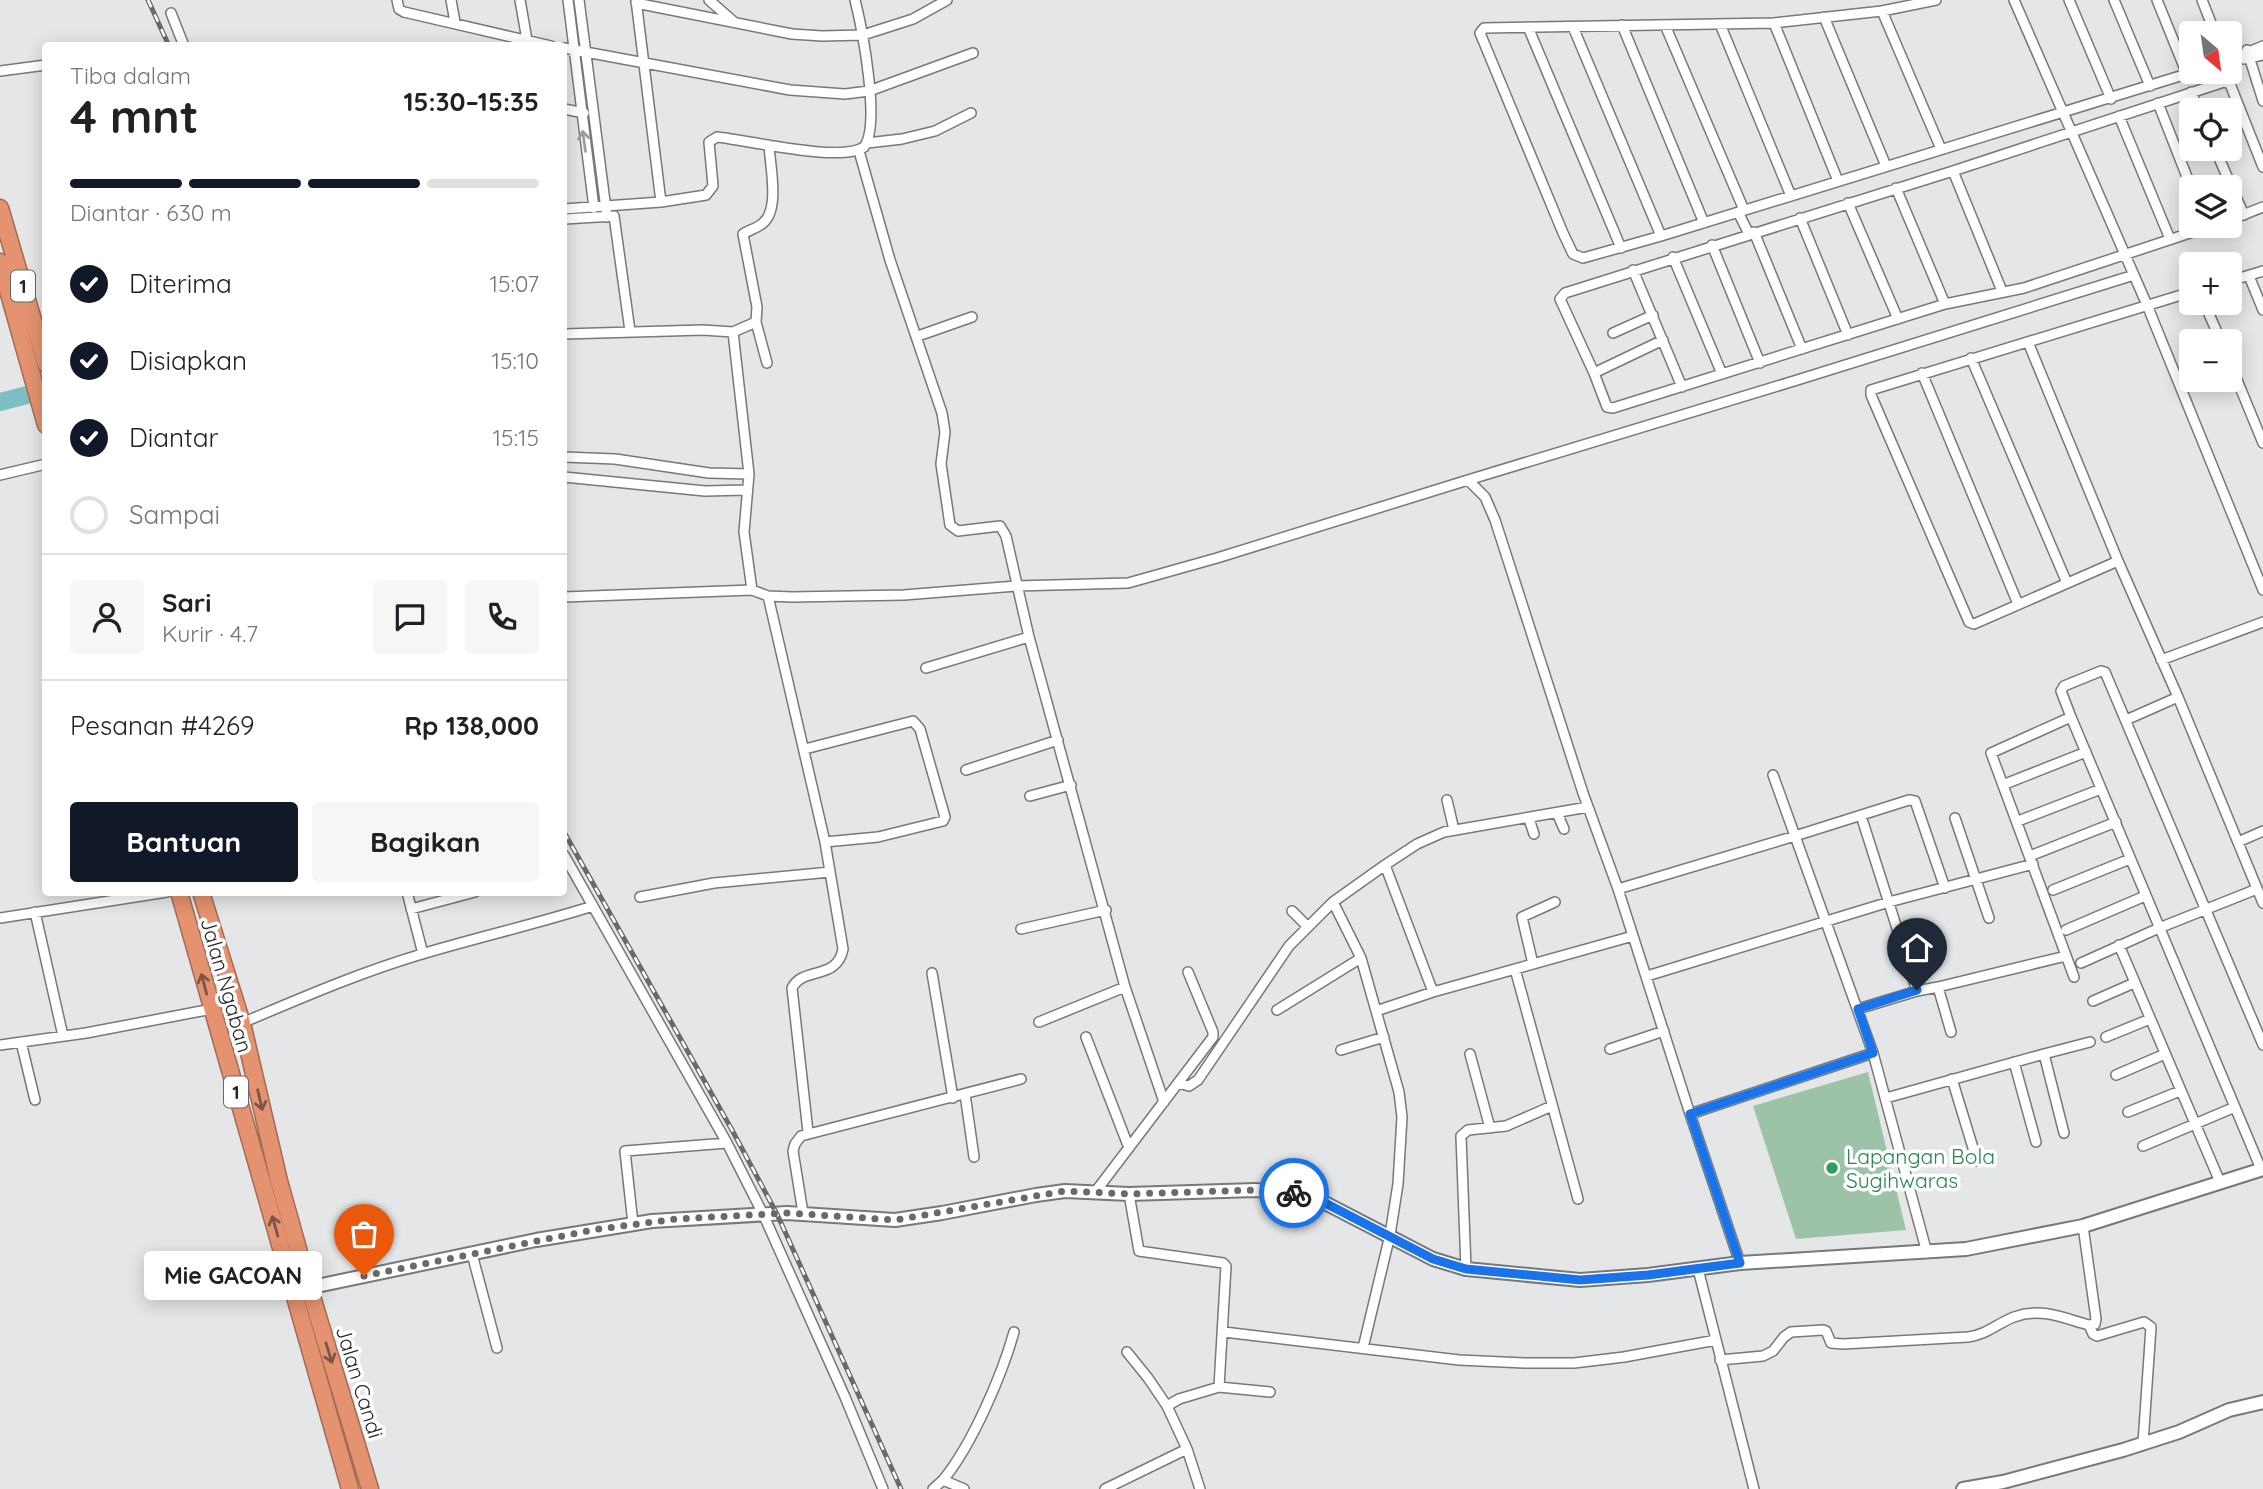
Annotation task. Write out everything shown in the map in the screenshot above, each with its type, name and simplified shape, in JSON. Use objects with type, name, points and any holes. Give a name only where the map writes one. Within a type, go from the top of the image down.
[{"type":"highway","name":"1","points":[[0,208],[42,347]]},
{"type":"highway","name":"1","points":[[0,262],[5,298],[42,412]]},
{"type":"highway","name":"Jalan Ngaban","points":[[180,896],[212,1009],[301,1289]]},
{"type":"highway","name":"1","points":[[202,896],[242,1023],[301,1289]]},
{"type":"highway","name":"Jalan Candi","points":[[301,1289],[350,1489]]},
{"type":"highway","name":"Jalan Candi","points":[[301,1289],[370,1489]]},
{"type":"street","points":[[397,0],[399,9],[404,12],[535,42]]},
{"type":"street","points":[[451,0],[455,22]]},
{"type":"street","points":[[520,0],[527,40]]},
{"type":"street","points":[[568,0],[593,114],[630,331]]},
{"type":"street","points":[[579,0],[580,113],[594,208]]},
{"type":"street","points":[[709,0],[735,24]]},
{"type":"street","points":[[855,0],[863,36],[869,91],[870,131],[867,143]]},
{"type":"street","points":[[661,202],[636,1],[792,34],[863,36],[913,19],[947,0]]},
{"type":"street","points":[[1936,0],[1882,11],[1774,23],[1483,28],[1480,33],[1563,233],[1577,257],[1590,257],[1621,248],[2179,77]]},
{"type":"street","points":[[2014,0],[2135,276],[2263,590]]},
{"type":"street","points":[[2070,0],[2111,99]]},
{"type":"street","points":[[2114,0],[2150,86]]},
{"type":"street","points":[[2157,0],[2179,49]]},
{"type":"street","points":[[2202,0],[2210,21]]},
{"type":"street","points":[[1882,11],[1941,149]]},
{"type":"street","points":[[171,13],[182,42]]},
{"type":"street","points":[[1824,17],[1886,166]]},
{"type":"street","points":[[1774,23],[1838,181]]},
{"type":"street","points":[[1720,24],[1791,196]]},
{"type":"street","points":[[1622,25],[1704,223]]},
{"type":"street","points":[[1665,25],[1740,212],[1802,349]]},
{"type":"street","points":[[1528,27],[1621,248]]},
{"type":"street","points":[[1573,27],[1661,236]]},
{"type":"street","points":[[2249,55],[2263,46]]},
{"type":"street","points":[[567,49],[790,90],[845,94],[869,91],[973,53]]},
{"type":"street","points":[[2249,55],[2263,101]]},
{"type":"street","points":[[2242,57],[2263,55]]},
{"type":"street","points":[[0,71],[42,66]]},
{"type":"street","points":[[2179,236],[2024,288],[1945,304],[1610,408],[1607,407],[1560,299],[1565,293],[1633,270],[1953,171],[2224,82],[2230,84],[2263,167]]},
{"type":"street","points":[[2191,92],[2194,98]]},
{"type":"street","points":[[2158,103],[2186,175]]},
{"type":"street","points":[[567,110],[593,114]]},
{"type":"street","points":[[567,219],[710,192],[713,186],[709,147],[711,139],[723,138],[832,152],[859,150],[867,143],[902,139],[935,131],[971,113]]},
{"type":"street","points":[[2119,116],[2169,239]]},
{"type":"street","points":[[767,363],[755,322],[757,307],[743,234],[763,223],[771,214],[773,202],[769,145]]},
{"type":"street","points":[[859,150],[890,260],[942,413],[942,475],[952,528],[958,531],[1000,526],[1006,536],[1028,636],[1106,910],[1125,987],[1164,1102]]},
{"type":"street","points":[[2221,161],[2244,215],[2263,207]]},
{"type":"street","points":[[1953,171],[2002,291]]},
{"type":"street","points":[[1896,188],[1945,304]]},
{"type":"street","points":[[1848,203],[1898,319]]},
{"type":"street","points":[[567,209],[594,208],[610,212]]},
{"type":"street","points":[[1800,218],[1849,335]]},
{"type":"street","points":[[1712,245],[1760,363]]},
{"type":"street","points":[[1673,257],[1722,374]]},
{"type":"street","points":[[1633,270],[1682,387]]},
{"type":"street","points":[[2242,278],[2263,271]]},
{"type":"street","points":[[567,597],[751,590],[768,596],[904,594],[1137,581],[1474,485],[1794,381],[2135,276]]},
{"type":"street","points":[[2249,276],[2263,310]]},
{"type":"street","points":[[2118,561],[1974,624],[1968,621],[1871,390],[2179,296]]},
{"type":"street","points":[[1613,333],[1653,315]]},
{"type":"street","points":[[918,336],[972,317]]},
{"type":"street","points":[[567,334],[630,331],[733,332],[755,322]]},
{"type":"street","points":[[733,332],[749,475],[744,532],[751,590]]},
{"type":"street","points":[[1594,373],[1663,340]]},
{"type":"street","points":[[2028,342],[2263,902]]},
{"type":"street","points":[[1971,358],[2067,583]]},
{"type":"street","points":[[1922,373],[2018,604]]},
{"type":"street","points":[[2242,392],[2263,443]]},
{"type":"street","points":[[567,457],[615,459],[709,473],[749,475]]},
{"type":"street","points":[[0,475],[42,465]]},
{"type":"street","points":[[567,477],[705,491],[748,489]]},
{"type":"street","points":[[1474,485],[1489,504],[1495,520],[1587,806],[1618,889],[1740,1263]]},
{"type":"street","points":[[768,596],[825,843],[842,936],[842,957],[829,970],[798,980],[792,988],[808,1132]]},
{"type":"street","points":[[2162,662],[2263,622]]},
{"type":"street","points":[[926,668],[1028,636]]},
{"type":"street","points":[[301,1289],[633,1224],[702,1217],[803,1213],[895,1220],[1044,1193],[1124,1194],[1255,1190],[1296,1193],[1327,1204],[1433,1259],[1466,1269],[1580,1280],[1740,1263],[1927,1253],[1996,1245],[2083,1226],[2262,1169],[2071,717],[2062,688],[2104,671],[2263,1045]]},
{"type":"street","points":[[2126,720],[2178,697]]},
{"type":"street","points":[[2071,717],[1992,751],[2074,977]]},
{"type":"street","points":[[804,749],[913,720],[920,729],[945,817],[943,821],[878,836],[825,843]]},
{"type":"street","points":[[966,770],[1058,740]]},
{"type":"street","points":[[2005,784],[2086,752]]},
{"type":"street","points":[[1773,775],[1873,1053],[1927,1253]]},
{"type":"street","points":[[1030,796],[1071,785]]},
{"type":"street","points":[[2018,821],[2101,789]]},
{"type":"street","points":[[1447,800],[1453,823]]},
{"type":"street","points":[[1618,889],[1909,800],[1914,801],[1945,888]]},
{"type":"street","points":[[1183,1084],[1198,1080],[1304,923],[1385,865],[1453,823],[1529,819],[1587,806]]},
{"type":"street","points":[[1557,813],[1564,829]]},
{"type":"street","points":[[1955,818],[1989,918]]},
{"type":"street","points":[[1529,819],[1534,834]]},
{"type":"street","points":[[1863,822],[1917,990]]},
{"type":"street","points":[[1647,976],[1889,902],[1976,880],[2032,860],[2116,822]]},
{"type":"street","points":[[2238,842],[2263,831]]},
{"type":"street","points":[[2053,890],[2130,859]]},
{"type":"street","points":[[567,861],[727,1143],[764,1216],[883,1489]]},
{"type":"street","points":[[1385,865],[1433,992]]},
{"type":"street","points":[[640,897],[714,883],[830,872]]},
{"type":"street","points":[[2081,963],[2257,889]]},
{"type":"street","points":[[0,918],[141,896]]},
{"type":"street","points":[[408,896],[423,954]]},
{"type":"street","points":[[411,909],[460,896]]},
{"type":"street","points":[[2066,930],[2146,896]]},
{"type":"street","points":[[1333,902],[1361,958],[1399,1093],[1402,1117],[1398,1184],[1390,1235],[1363,1348]]},
{"type":"street","points":[[1533,964],[1522,917],[1555,902]]},
{"type":"street","points":[[242,1023],[324,989],[423,954],[537,924],[593,906]]},
{"type":"street","points":[[1021,929],[1106,910]]},
{"type":"street","points":[[1292,911],[1304,923]]},
{"type":"street","points":[[35,912],[63,1036]]},
{"type":"street","points":[[1376,1011],[1433,992],[1633,936]]},
{"type":"street","points":[[2119,945],[2220,1182]]},
{"type":"street","points":[[1858,1009],[1917,990],[2066,956]]},
{"type":"street","points":[[1277,1010],[1361,958]]},
{"type":"street","points":[[1515,969],[1578,1199]]},
{"type":"street","points":[[1100,1192],[1164,1102],[1183,1084],[1213,1034],[1188,972]]},
{"type":"street","points":[[932,973],[953,1098]]},
{"type":"street","points":[[2093,1001],[2134,983]]},
{"type":"street","points":[[1040,1023],[1125,987]]},
{"type":"street","points":[[1938,987],[1951,1032]]},
{"type":"street","points":[[0,1045],[212,1009]]},
{"type":"street","points":[[2106,1037],[2150,1019]]},
{"type":"street","points":[[1610,1049],[1664,1031]]},
{"type":"street","points":[[1086,1037],[1129,1148]]},
{"type":"street","points":[[1342,1050],[1384,1037]]},
{"type":"street","points":[[21,1042],[35,1100]]},
{"type":"street","points":[[1886,1098],[2090,1042]]},
{"type":"street","points":[[1690,1114],[1873,1053]]},
{"type":"street","points":[[2044,1054],[2064,1133]]},
{"type":"street","points":[[2116,1075],[2165,1054]]},
{"type":"street","points":[[1470,1055],[1490,1128]]},
{"type":"street","points":[[2014,1062],[2036,1142]]},
{"type":"street","points":[[803,1213],[793,1151],[797,1140],[808,1132],[846,1126],[1021,1079]]},
{"type":"street","points":[[1952,1079],[1977,1161]]},
{"type":"street","points":[[2128,1112],[2180,1091]]},
{"type":"street","points":[[965,1094],[974,1157]]},
{"type":"street","points":[[1466,1269],[1461,1136],[1468,1130],[1506,1126],[1552,1106]]},
{"type":"street","points":[[2143,1146],[2235,1107]]},
{"type":"street","points":[[633,1224],[625,1151],[727,1143]]},
{"type":"street","points":[[1124,1194],[1139,1251],[1223,1263],[1226,1266],[1219,1387]]},
{"type":"street","points":[[2083,1226],[2096,1320],[2091,1329]]},
{"type":"street","points":[[472,1254],[497,1348]]},
{"type":"street","points":[[1698,1269],[1754,1489]]},
{"type":"street","points":[[1720,1360],[1766,1355],[1794,1331],[1823,1330],[1826,1331],[1830,1343],[1843,1344],[1968,1337],[1981,1334],[2013,1318],[2044,1312],[2091,1329],[2102,1336],[2144,1322],[2151,1327],[2143,1443]]},
{"type":"street","points":[[933,1489],[947,1482],[961,1456],[1008,1354],[1014,1332]]},
{"type":"street","points":[[1224,1332],[1478,1362],[1557,1364],[1638,1355],[1716,1340]]},
{"type":"street","points":[[1127,1352],[1172,1403],[1200,1489]]},
{"type":"street","points":[[1172,1403],[1219,1387],[1270,1392]]},
{"type":"street","points":[[1964,1489],[2003,1482],[2143,1443],[2195,1426],[2229,1410],[2263,1402]]},
{"type":"street","points":[[1105,1489],[1187,1449]]},
{"type":"street","points":[[947,1482],[964,1489]]},
{"type":"green space","name":"Lapangan Bola Sugihwaras","points":[[1868,1072],[1906,1230],[1796,1239],[1753,1106]]},
{"type":"waterway","points":[[0,402],[42,391]]},
{"type":"railway","points":[[148,0],[167,42]]},
{"type":"railway","points":[[567,837],[777,1214],[901,1489]]},
{"type":"way so far","points":[[364,1276],[536,1240],[652,1221],[788,1213],[895,1220],[1065,1191],[1129,1194],[1255,1190],[1294,1193]]},
{"type":"place","name":"Lapangan Bola Sugihwaras","points":[[1832,1168]]},
{"type":"place","name":"Mie GACOAN","points":[[364,1276]]},
{"type":"route","points":[[1294,1193],[1317,1199],[1433,1259],[1466,1269],[1580,1280],[1648,1275],[1740,1263],[1690,1114],[1873,1053],[1858,1009],[1917,990]]}]
